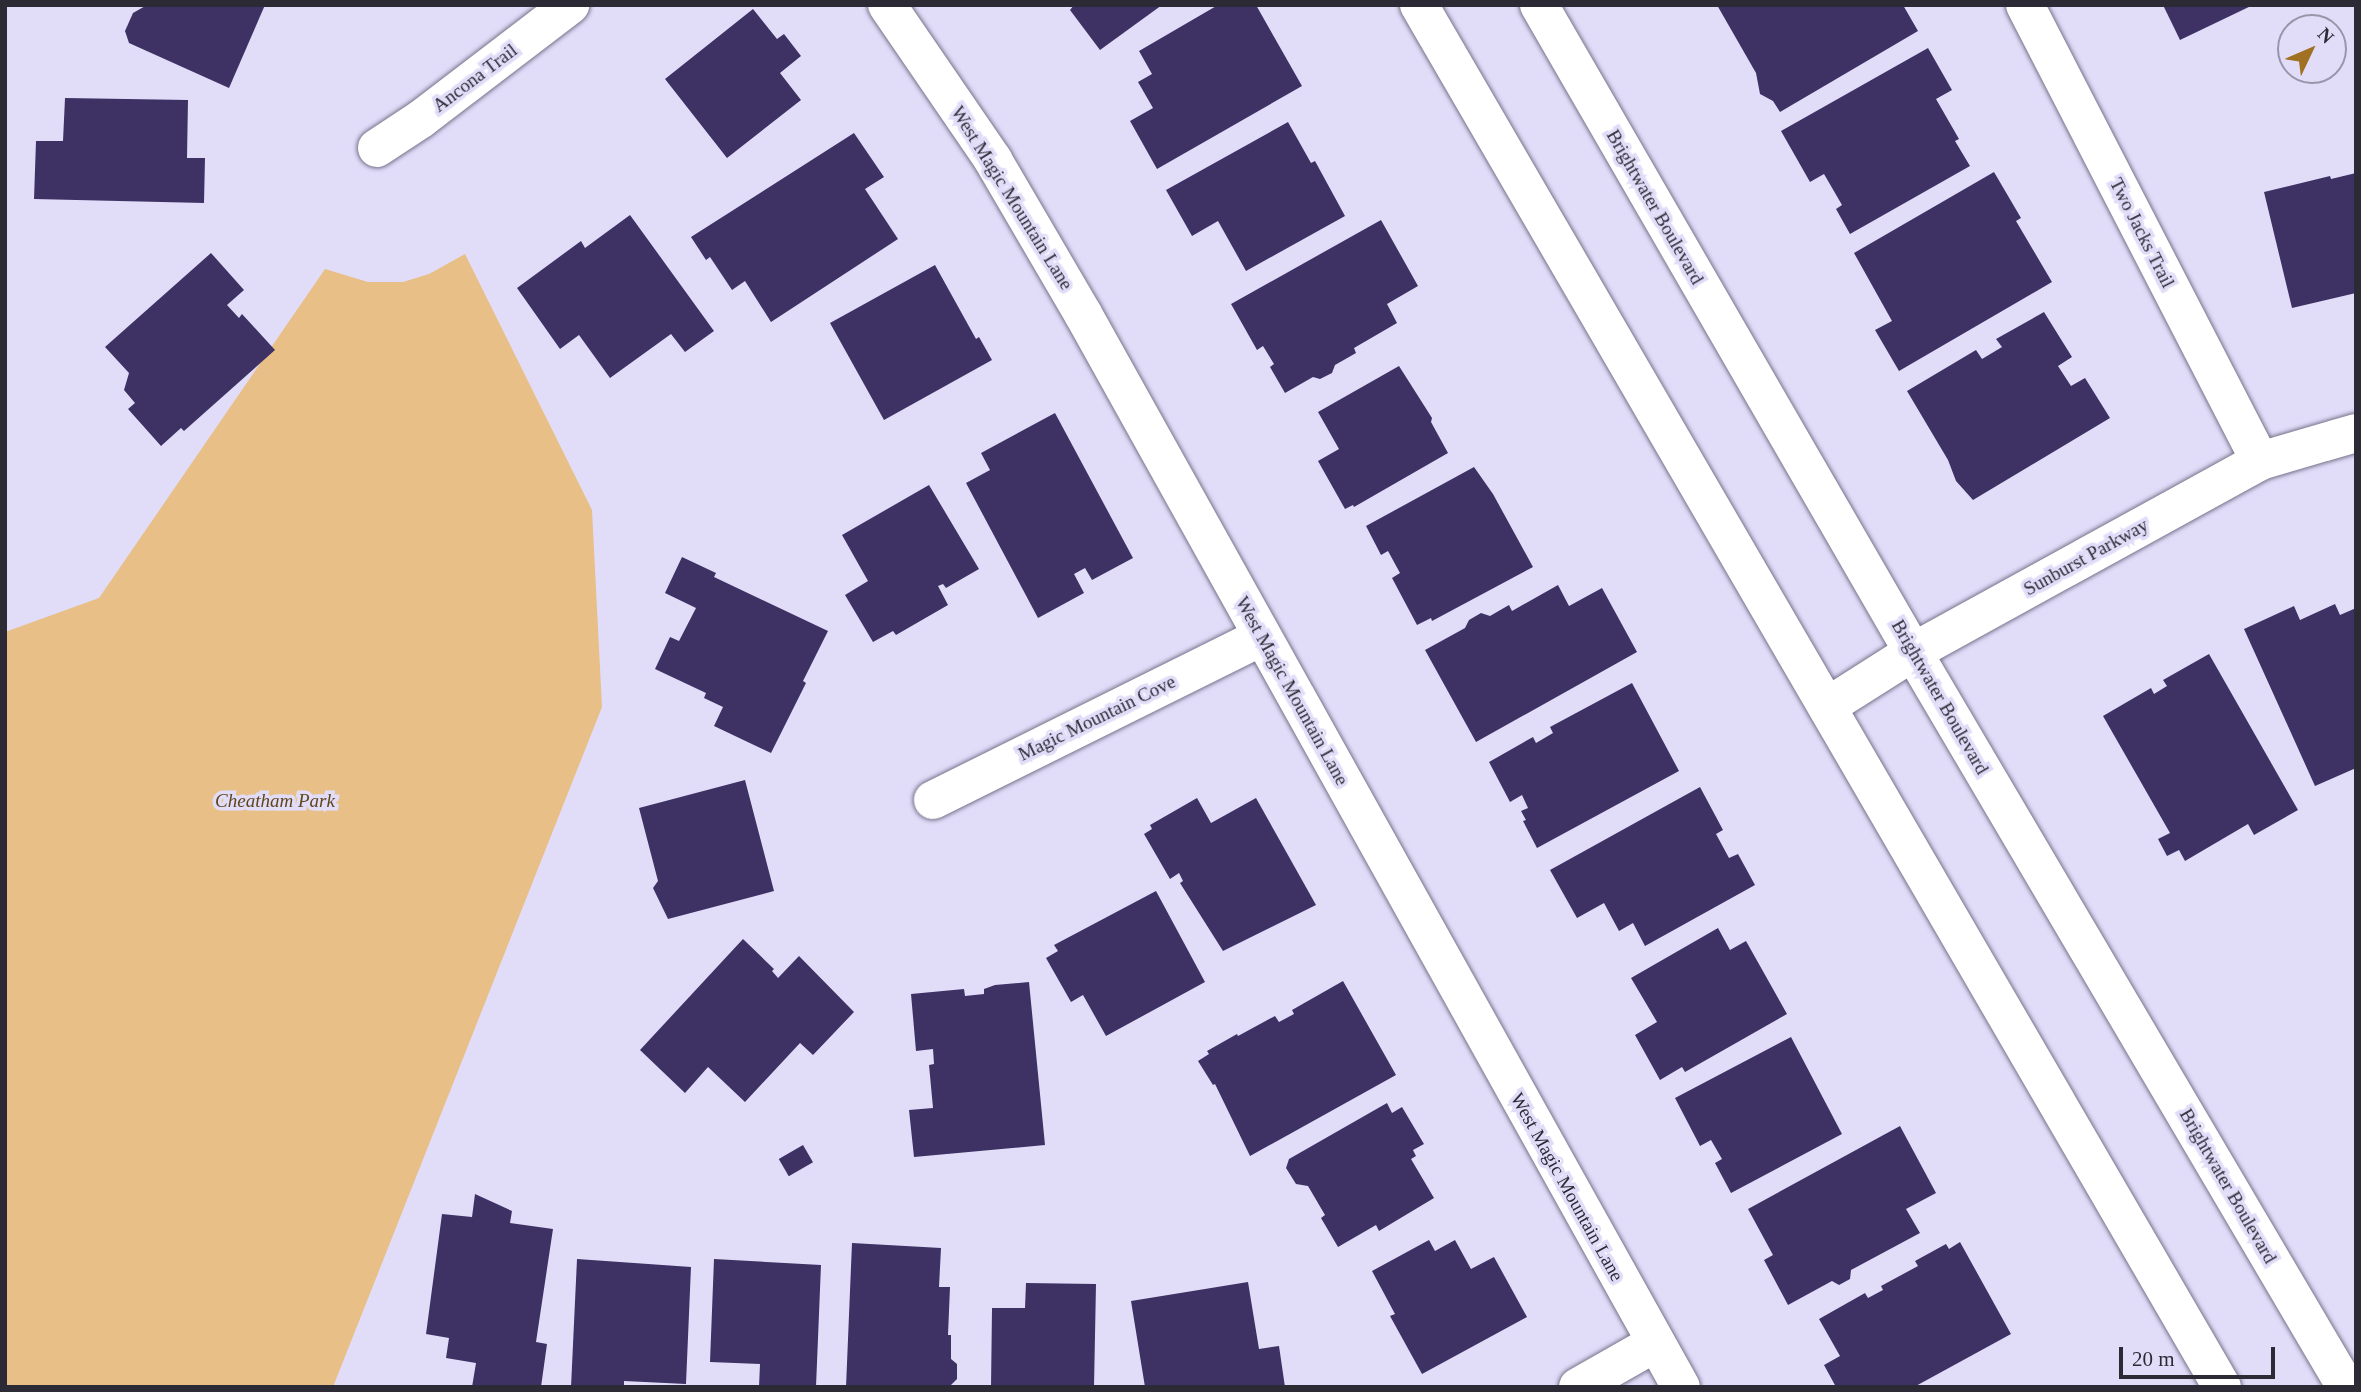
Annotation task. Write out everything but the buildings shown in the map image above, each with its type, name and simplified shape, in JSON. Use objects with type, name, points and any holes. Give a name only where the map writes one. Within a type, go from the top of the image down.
[{"type":"street","name":"Ancona Trail","points":[[377,148],[421,119],[570,5]]},
{"type":"street","name":"West Magic Mountain Lane","points":[[887,5],[993,160],[1083,314],[1681,1387]]},
{"type":"street","points":[[1419,5],[2222,1387]]},
{"type":"street","name":"Brightwater Boulevard","points":[[1539,5],[1913,652],[2346,1387]]},
{"type":"street","name":"Two Jacks Trail","points":[[2025,5],[2260,461]]},
{"type":"street","name":"Sunburst Parkway","points":[[1828,706],[1913,652],[2260,461],[2356,433]]},
{"type":"street","name":"Magic Mountain Cove","points":[[933,800],[1261,637]]},
{"type":"street","points":[[1578,1387],[1655,1343]]},
{"type":"green space","name":"Cheatham Park","points":[[465,254],[592,510],[602,707],[333,1387],[5,1387],[5,632],[99,598],[325,269],[368,282],[403,282],[429,274]]}]
